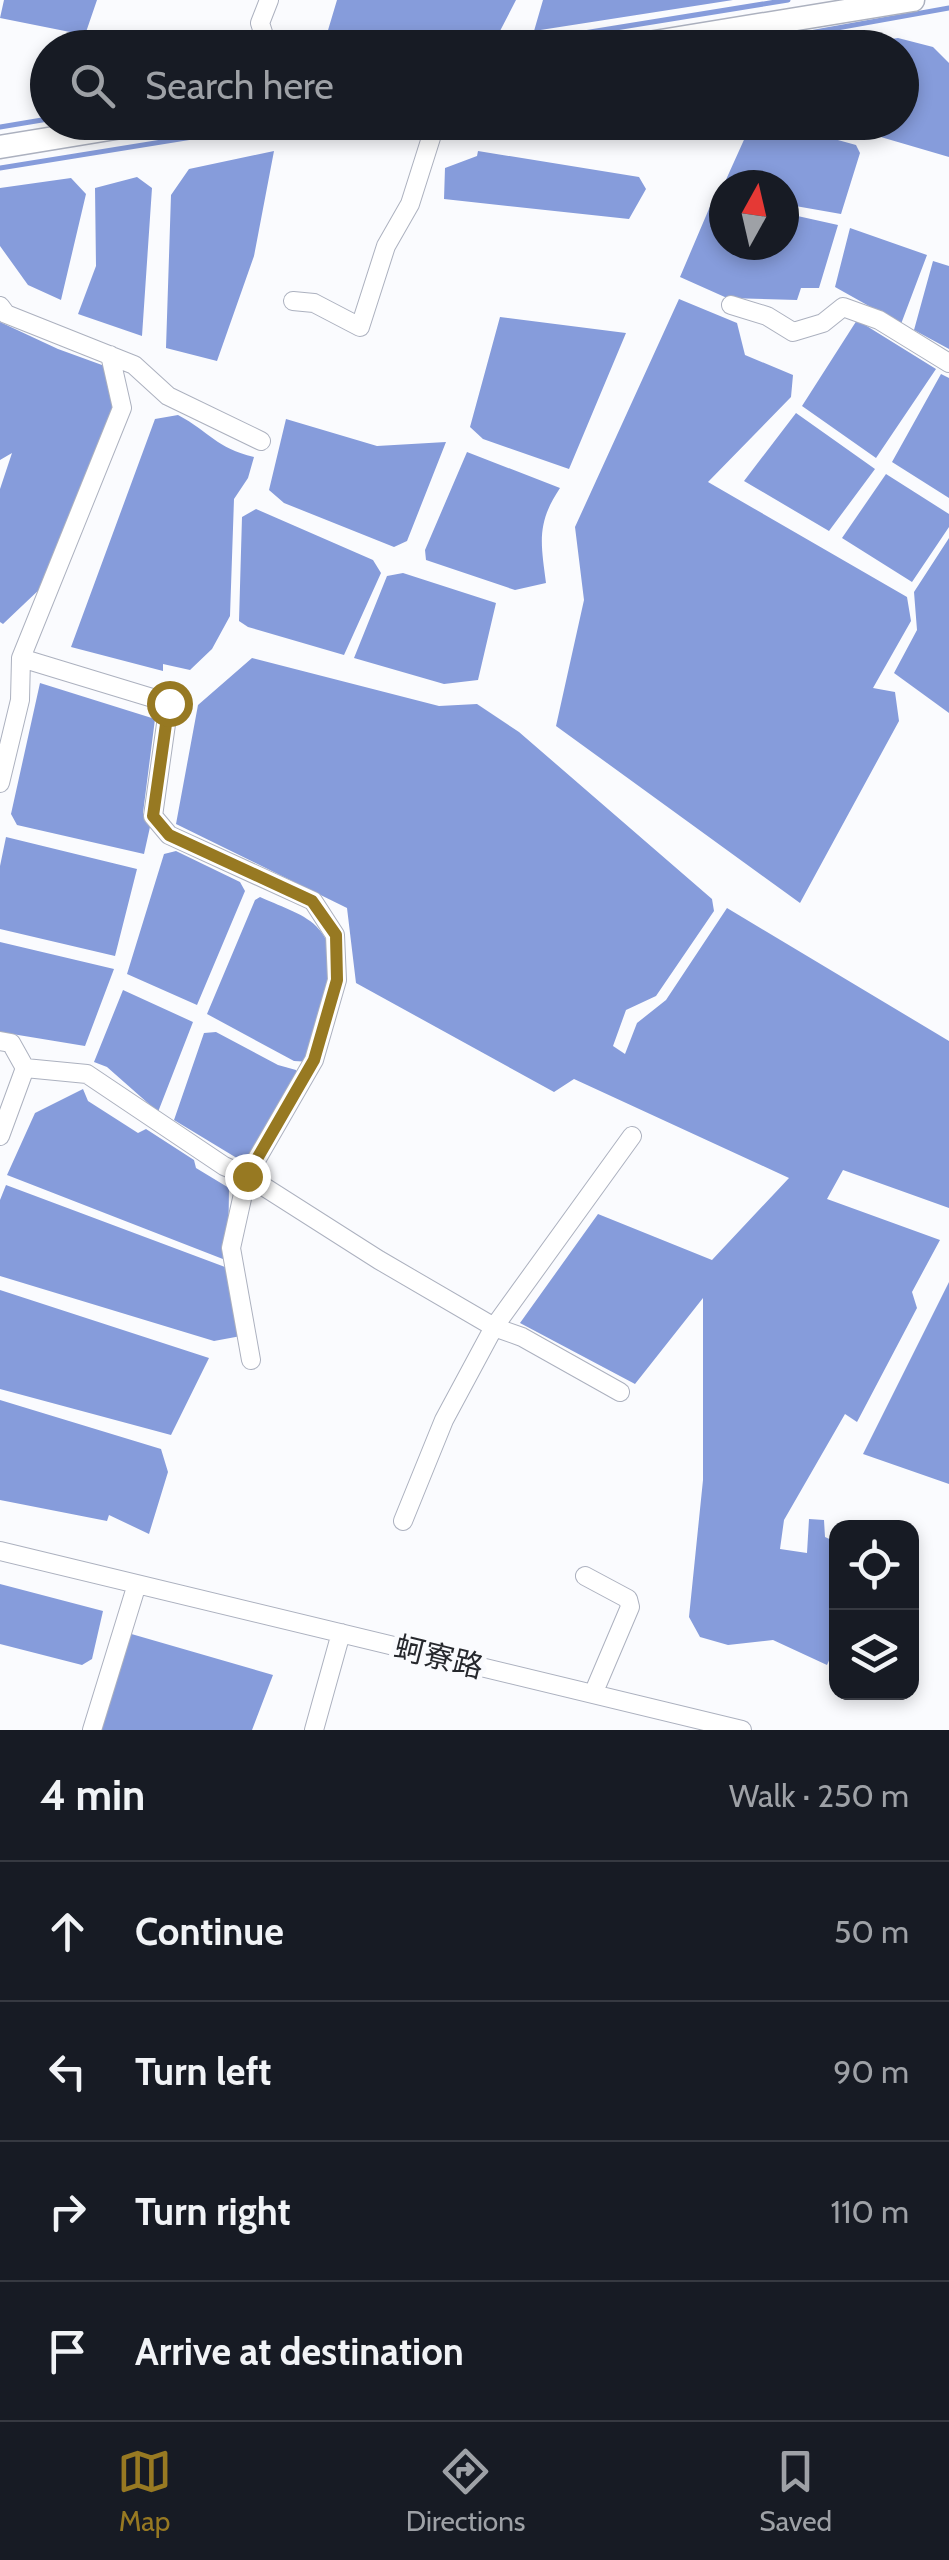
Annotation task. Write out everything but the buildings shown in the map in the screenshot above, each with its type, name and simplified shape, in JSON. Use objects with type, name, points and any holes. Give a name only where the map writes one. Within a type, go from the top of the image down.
[{"type":"main road","points":[[729,30],[913,0]]},
{"type":"main road","points":[[0,147],[43,140]]},
{"type":"street","points":[[262,30],[260,23],[269,0]]},
{"type":"street","points":[[294,300],[314,303],[360,327],[386,246],[410,204],[430,140]]},
{"type":"street","points":[[731,305],[768,316],[793,332],[823,323],[844,307],[860,311],[949,363]]},
{"type":"street","points":[[0,306],[6,314],[134,364],[168,396],[261,441]]},
{"type":"street","points":[[0,782],[20,700],[21,658],[122,408],[110,355]]},
{"type":"street","points":[[21,658],[169,703],[153,816],[169,835],[312,901],[336,935],[337,980],[314,1060],[247,1176],[232,1248],[251,1360]]},
{"type":"street","points":[[0,1041],[11,1043],[26,1068]]},
{"type":"street","points":[[26,1068],[88,1074],[224,1166],[247,1176],[379,1260],[494,1327],[522,1337],[620,1392]]},
{"type":"street","points":[[0,1136],[26,1068]]},
{"type":"street","points":[[403,1521],[444,1420],[494,1327],[632,1136]]},
{"type":"street","name":"蚵寮路","points":[[0,1551],[742,1730]]},
{"type":"street","points":[[584,1576],[628,1599],[630,1608],[593,1694]]},
{"type":"street","points":[[92,1730],[137,1584]]},
{"type":"street","points":[[314,1730],[340,1633]]},
{"type":"water","points":[[4,0],[97,0],[87,30],[60,30],[0,18]]},
{"type":"water","points":[[337,0],[516,0],[501,30],[328,30]]},
{"type":"water","points":[[543,0],[733,0],[540,30],[534,30]]},
{"type":"water","points":[[919,43],[933,47],[949,63],[949,157],[891,140],[919,140]]},
{"type":"water","points":[[744,140],[838,140],[856,145],[860,153],[841,214],[799,207],[799,170],[730,170]]},
{"type":"water","points":[[274,151],[254,256],[217,361],[166,348],[171,195],[189,169]]},
{"type":"water","points":[[478,151],[639,177],[646,189],[629,219],[444,199],[445,168],[477,156]]},
{"type":"water","points":[[137,177],[152,188],[142,336],[78,314],[96,266],[95,188]]},
{"type":"water","points":[[71,178],[86,194],[61,300],[28,285],[0,246],[0,188]]},
{"type":"water","points":[[709,209],[709,260],[799,260],[799,216],[838,225],[819,288],[801,288],[797,300],[727,298],[680,277]]},
{"type":"water","points":[[850,228],[927,255],[901,324],[835,287]]},
{"type":"water","points":[[933,261],[949,266],[949,349],[914,330]]},
{"type":"water","points":[[679,299],[737,323],[745,355],[793,375],[791,397],[708,482],[907,597],[911,621],[873,688],[895,692],[899,721],[800,903],[556,726],[584,600],[575,527]]},
{"type":"water","points":[[500,317],[626,333],[569,469],[483,439],[470,427]]},
{"type":"water","points":[[857,320],[936,369],[876,458],[802,406]]},
{"type":"water","points":[[0,322],[113,369],[122,406],[43,586],[3,624],[0,489],[12,453],[0,460]]},
{"type":"water","points":[[941,374],[949,378],[949,498],[892,462]]},
{"type":"water","points":[[796,413],[875,469],[829,531],[744,481]]},
{"type":"water","points":[[178,415],[222,444],[254,457],[248,478],[234,499],[230,616],[212,649],[190,670],[163,664],[163,671],[71,647],[155,419]]},
{"type":"water","points":[[286,419],[377,446],[446,442],[407,541],[394,547],[284,503],[269,490]]},
{"type":"water","points":[[467,452],[560,488],[547,512],[542,534],[546,583],[515,590],[426,560],[425,550]]},
{"type":"water","points":[[886,474],[949,514],[949,527],[912,582],[842,538]]},
{"type":"water","points":[[256,509],[373,560],[381,573],[344,655],[239,621],[242,517]]},
{"type":"water","points":[[949,538],[949,713],[894,673],[917,630],[914,592]]},
{"type":"water","points":[[403,573],[496,603],[478,680],[444,684],[354,658],[387,576]]},
{"type":"water","points":[[252,658],[439,706],[477,704],[519,732],[712,899],[714,911],[656,996],[626,1010],[613,1046],[625,1054],[637,1023],[666,1000],[727,908],[949,1041],[949,1208],[843,1170],[827,1199],[940,1240],[912,1292],[917,1308],[857,1422],[845,1414],[784,1520],[780,1549],[807,1553],[809,1519],[824,1520],[825,1537],[829,1539],[827,1665],[773,1640],[728,1645],[700,1637],[689,1617],[703,1480],[703,1298],[635,1384],[520,1323],[598,1214],[712,1260],[789,1178],[574,1079],[554,1092],[356,983],[347,908],[176,824],[198,705]]},
{"type":"water","points":[[40,683],[155,719],[143,813],[150,827],[144,854],[17,825],[11,814]]},
{"type":"water","points":[[6,837],[137,869],[115,956],[0,929],[0,866]]},
{"type":"water","points":[[176,851],[240,882],[245,891],[197,1005],[127,974],[164,854]]},
{"type":"water","points":[[260,897],[311,921],[326,940],[332,956],[331,992],[311,1062],[294,1061],[207,1014],[255,900]]},
{"type":"water","points":[[0,942],[114,969],[85,1046],[0,1032]]},
{"type":"water","points":[[123,990],[193,1022],[158,1112],[107,1067],[94,1062]]},
{"type":"water","points":[[216,1032],[278,1065],[296,1070],[300,1077],[245,1163],[174,1120],[204,1033]]},
{"type":"water","points":[[83,1089],[88,1101],[138,1133],[146,1129],[229,1188],[228,1261],[7,1175],[35,1113]]},
{"type":"water","points":[[6,1185],[225,1267],[241,1336],[214,1341],[0,1276],[0,1200]]},
{"type":"water","points":[[949,1282],[949,1484],[863,1454]]},
{"type":"water","points":[[0,1290],[209,1358],[171,1435],[0,1389]]},
{"type":"water","points":[[0,1400],[161,1449],[168,1472],[149,1534],[109,1515],[107,1521],[0,1500]]},
{"type":"water","points":[[0,1584],[103,1611],[92,1659],[82,1665],[0,1644]]},
{"type":"water","points":[[128,1633],[273,1675],[252,1730],[100,1730]]},
{"type":"waterway","points":[[603,30],[788,0]]},
{"type":"waterway","points":[[826,30],[949,8]]},
{"type":"waterway","points":[[0,127],[30,122]]},
{"type":"waterway","points":[[0,168],[174,140]]},
{"type":"route","points":[[169,703],[153,816],[169,835],[312,901],[336,935],[337,980],[314,1060],[247,1176]]}]
